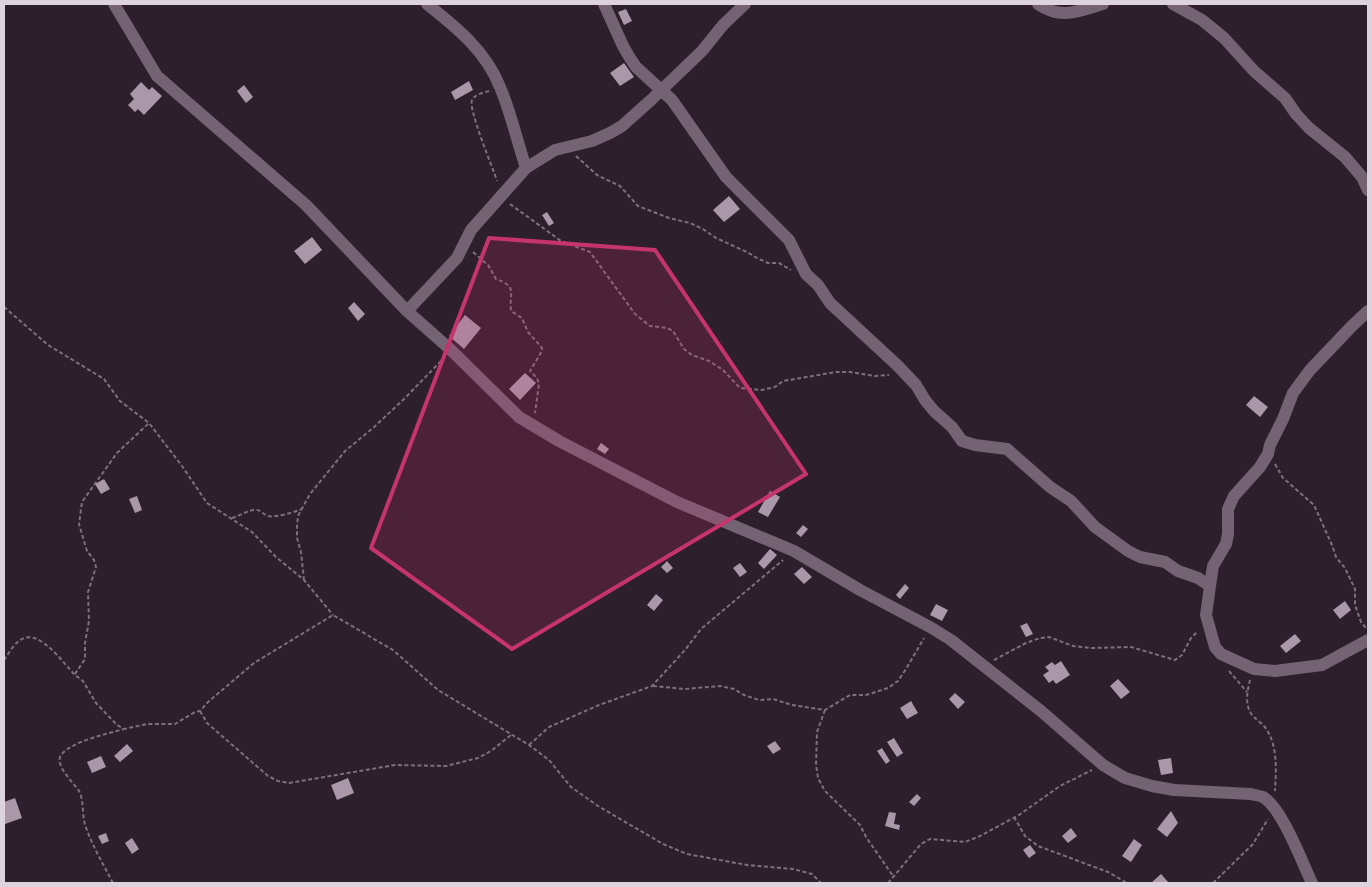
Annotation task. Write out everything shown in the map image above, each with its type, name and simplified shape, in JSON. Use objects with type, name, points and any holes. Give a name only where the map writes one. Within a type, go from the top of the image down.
[{"type":"street","points":[[114,4],[157,76],[306,205],[407,311],[451,350],[519,417],[559,441],[677,502],[794,551],[860,590],[930,627],[951,640],[1041,711],[1103,765],[1126,778],[1174,790],[1251,794],[1264,798],[1283,822],[1312,883]]},
{"type":"street","points":[[427,4],[460,31],[490,68],[501,88],[526,168]]},
{"type":"street","points":[[604,4],[623,46],[636,67],[672,100],[726,177],[789,240],[806,274],[818,285],[830,303],[853,322],[868,339],[916,384],[925,400],[952,427],[962,441],[975,445],[1007,449],[1050,487],[1071,501],[1095,527],[1128,551],[1140,557],[1164,562],[1178,571],[1198,578],[1210,586]]},
{"type":"street","points":[[407,311],[457,258],[471,230],[526,168],[555,150],[592,141],[622,126],[702,51],[722,25],[745,4]]},
{"type":"street","points":[[1038,4],[1048,10],[1065,14],[1090,9],[1103,4]]},
{"type":"street","points":[[1173,4],[1202,20],[1224,38],[1254,71],[1285,98],[1296,114],[1310,128],[1344,157],[1362,176],[1368,190]]},
{"type":"street","points":[[1368,311],[1302,380],[1293,393],[1270,445],[1268,454],[1260,467],[1234,496],[1228,509],[1226,544],[1213,566],[1206,615],[1215,648],[1220,654],[1254,669],[1275,671],[1322,665],[1368,640]]},
{"type":"path","points":[[501,88],[480,94],[473,98],[471,102],[476,125],[502,194],[549,233],[574,247],[590,252],[635,314],[650,326],[667,328],[673,331],[684,349],[723,370],[740,388],[762,390],[775,387],[783,381],[836,372],[875,376],[904,374]]},
{"type":"path","points":[[570,146],[579,160],[588,168],[620,186],[638,206],[668,218],[690,223],[768,263],[780,263],[794,272],[806,274]]},
{"type":"path","points":[[464,244],[488,264],[496,279],[506,282],[510,287],[512,294],[511,310],[522,318],[528,332],[542,348],[530,371],[537,378],[539,384],[533,426]]},
{"type":"path","points":[[4,307],[48,345],[104,379],[120,401],[149,423],[182,466],[206,503],[252,532],[276,557],[304,580],[334,615],[393,650],[438,690],[529,745],[549,760],[571,787],[598,806],[663,844],[696,856],[746,865],[794,869],[812,874],[821,883]]},
{"type":"path","points":[[304,580],[301,552],[297,538],[298,516],[310,494],[345,450],[398,405],[451,350]]},
{"type":"path","points":[[75,675],[85,660],[85,643],[89,621],[88,592],[96,567],[94,560],[87,551],[79,524],[82,502],[117,453],[149,423]]},
{"type":"path","points":[[1268,454],[1283,478],[1314,505],[1336,557],[1345,568],[1355,589],[1355,605],[1361,622],[1368,631]]},
{"type":"path","points":[[232,518],[254,510],[261,510],[268,516],[273,516],[293,514],[302,508]]},
{"type":"path","points":[[652,686],[685,650],[701,629],[794,551]]},
{"type":"path","points":[[113,883],[91,842],[84,822],[80,792],[61,766],[60,760],[62,755],[80,744],[124,729],[147,724],[175,724],[200,711],[254,662],[334,615]]},
{"type":"path","points":[[983,665],[1026,643],[1049,637],[1073,646],[1092,648],[1131,647],[1174,660],[1182,655],[1206,615]]},
{"type":"path","points":[[893,876],[860,825],[825,791],[818,778],[816,765],[817,732],[825,710],[850,695],[866,694],[888,688],[898,681],[930,627]]},
{"type":"path","points":[[4,660],[22,638],[38,639],[46,644],[83,681],[101,708],[124,729]]},
{"type":"path","points":[[1220,654],[1222,662],[1247,692]]},
{"type":"path","points":[[1254,669],[1247,692],[1250,712],[1268,730],[1276,762],[1275,790]]},
{"type":"path","points":[[4,682],[4,694]]},
{"type":"path","points":[[529,745],[549,727],[557,723],[599,705],[652,686],[685,689],[720,686],[734,689],[759,700],[773,699],[792,705],[825,710]]},
{"type":"path","points":[[200,711],[207,723],[268,776],[278,781],[289,782],[327,778],[395,765],[446,766],[478,758],[491,751],[511,735]]},
{"type":"path","points":[[888,883],[922,844],[930,839],[965,842],[980,836],[1014,818],[1060,786],[1103,765]]},
{"type":"path","points":[[1213,883],[1253,844],[1274,809]]},
{"type":"path","points":[[1014,818],[1025,836],[1038,846],[1108,872],[1127,883]]},
{"type":"highlighted area","points":[[489,238],[655,250],[806,474],[512,649],[371,548]]},
{"type":"building","points":[[626,9],[632,21],[624,25],[618,12]]},
{"type":"building","points":[[624,63],[634,77],[620,86],[610,73]]},
{"type":"building","points":[[469,81],[473,90],[455,100],[451,92]]},
{"type":"building","points":[[141,82],[149,90],[152,87],[162,96],[144,115],[138,109],[135,112],[128,105],[134,99],[130,94]]},
{"type":"building","points":[[244,85],[253,97],[246,103],[237,91]]},
{"type":"building","points":[[729,196],[740,209],[724,222],[713,210]]},
{"type":"building","points":[[547,212],[554,223],[549,226],[542,215]]},
{"type":"building","points":[[312,237],[322,250],[305,264],[294,251]]},
{"type":"building","points":[[354,302],[365,314],[358,321],[348,308]]},
{"type":"building","points":[[465,315],[481,328],[464,349],[449,336]]},
{"type":"building","points":[[525,373],[536,383],[520,400],[509,389]]},
{"type":"building","points":[[1254,396],[1268,407],[1260,417],[1246,405]]},
{"type":"building","points":[[601,443],[609,449],[605,454],[597,449]]},
{"type":"building","points":[[104,479],[110,489],[101,494],[95,484]]},
{"type":"building","points":[[770,491],[780,497],[768,517],[758,512]]},
{"type":"building","points":[[137,496],[142,510],[135,513],[129,499]]},
{"type":"building","points":[[803,525],[808,529],[801,537],[796,533]]},
{"type":"building","points":[[770,549],[777,555],[764,569],[758,563]]},
{"type":"building","points":[[667,561],[673,568],[667,573],[661,567]]},
{"type":"building","points":[[740,563],[747,572],[740,577],[733,568]]},
{"type":"building","points":[[802,567],[812,577],[804,584],[794,574]]},
{"type":"building","points":[[905,584],[909,588],[900,599],[896,595]]},
{"type":"building","points":[[656,594],[663,600],[654,611],[647,605]]},
{"type":"building","points":[[1345,601],[1351,610],[1340,619],[1333,610]]},
{"type":"building","points":[[936,604],[948,610],[942,621],[930,615]]},
{"type":"building","points":[[1027,623],[1033,634],[1026,637],[1020,626]]},
{"type":"building","points":[[1295,634],[1301,641],[1286,653],[1280,646]]},
{"type":"building","points":[[1061,661],[1070,675],[1056,684],[1053,680],[1049,683],[1043,675],[1049,671],[1045,667],[1052,662],[1055,665]]},
{"type":"building","points":[[1118,679],[1130,692],[1121,699],[1110,686]]},
{"type":"building","points":[[955,693],[965,702],[958,709],[949,699]]},
{"type":"building","points":[[911,701],[918,713],[907,719],[900,708]]},
{"type":"building","points":[[894,738],[903,753],[897,757],[887,742]]},
{"type":"building","points":[[775,741],[781,749],[773,754],[767,746]]},
{"type":"building","points":[[127,744],[133,751],[120,762],[114,756]]},
{"type":"building","points":[[882,748],[890,761],[886,764],[877,751]]},
{"type":"building","points":[[101,756],[106,767],[92,773],[87,762]]},
{"type":"building","points":[[1171,758],[1173,773],[1161,775],[1158,760]]},
{"type":"building","points":[[348,778],[354,793],[337,800],[331,785]]},
{"type":"building","points":[[917,794],[921,798],[914,806],[909,802]]},
{"type":"building","points":[[15,798],[22,818],[5,824],[4,802]]},
{"type":"building","points":[[1171,811],[1178,823],[1167,837],[1157,829]]},
{"type":"building","points":[[889,812],[896,813],[894,824],[900,825],[899,830],[885,826]]},
{"type":"building","points":[[1071,828],[1077,836],[1068,843],[1062,836]]},
{"type":"building","points":[[106,833],[109,841],[102,844],[98,836]]},
{"type":"building","points":[[132,838],[139,849],[132,854],[125,843]]},
{"type":"building","points":[[1134,839],[1142,845],[1131,862],[1122,856]]},
{"type":"building","points":[[1030,845],[1036,853],[1029,858],[1023,850]]},
{"type":"building","points":[[1161,874],[1169,883],[1151,883]]}]
